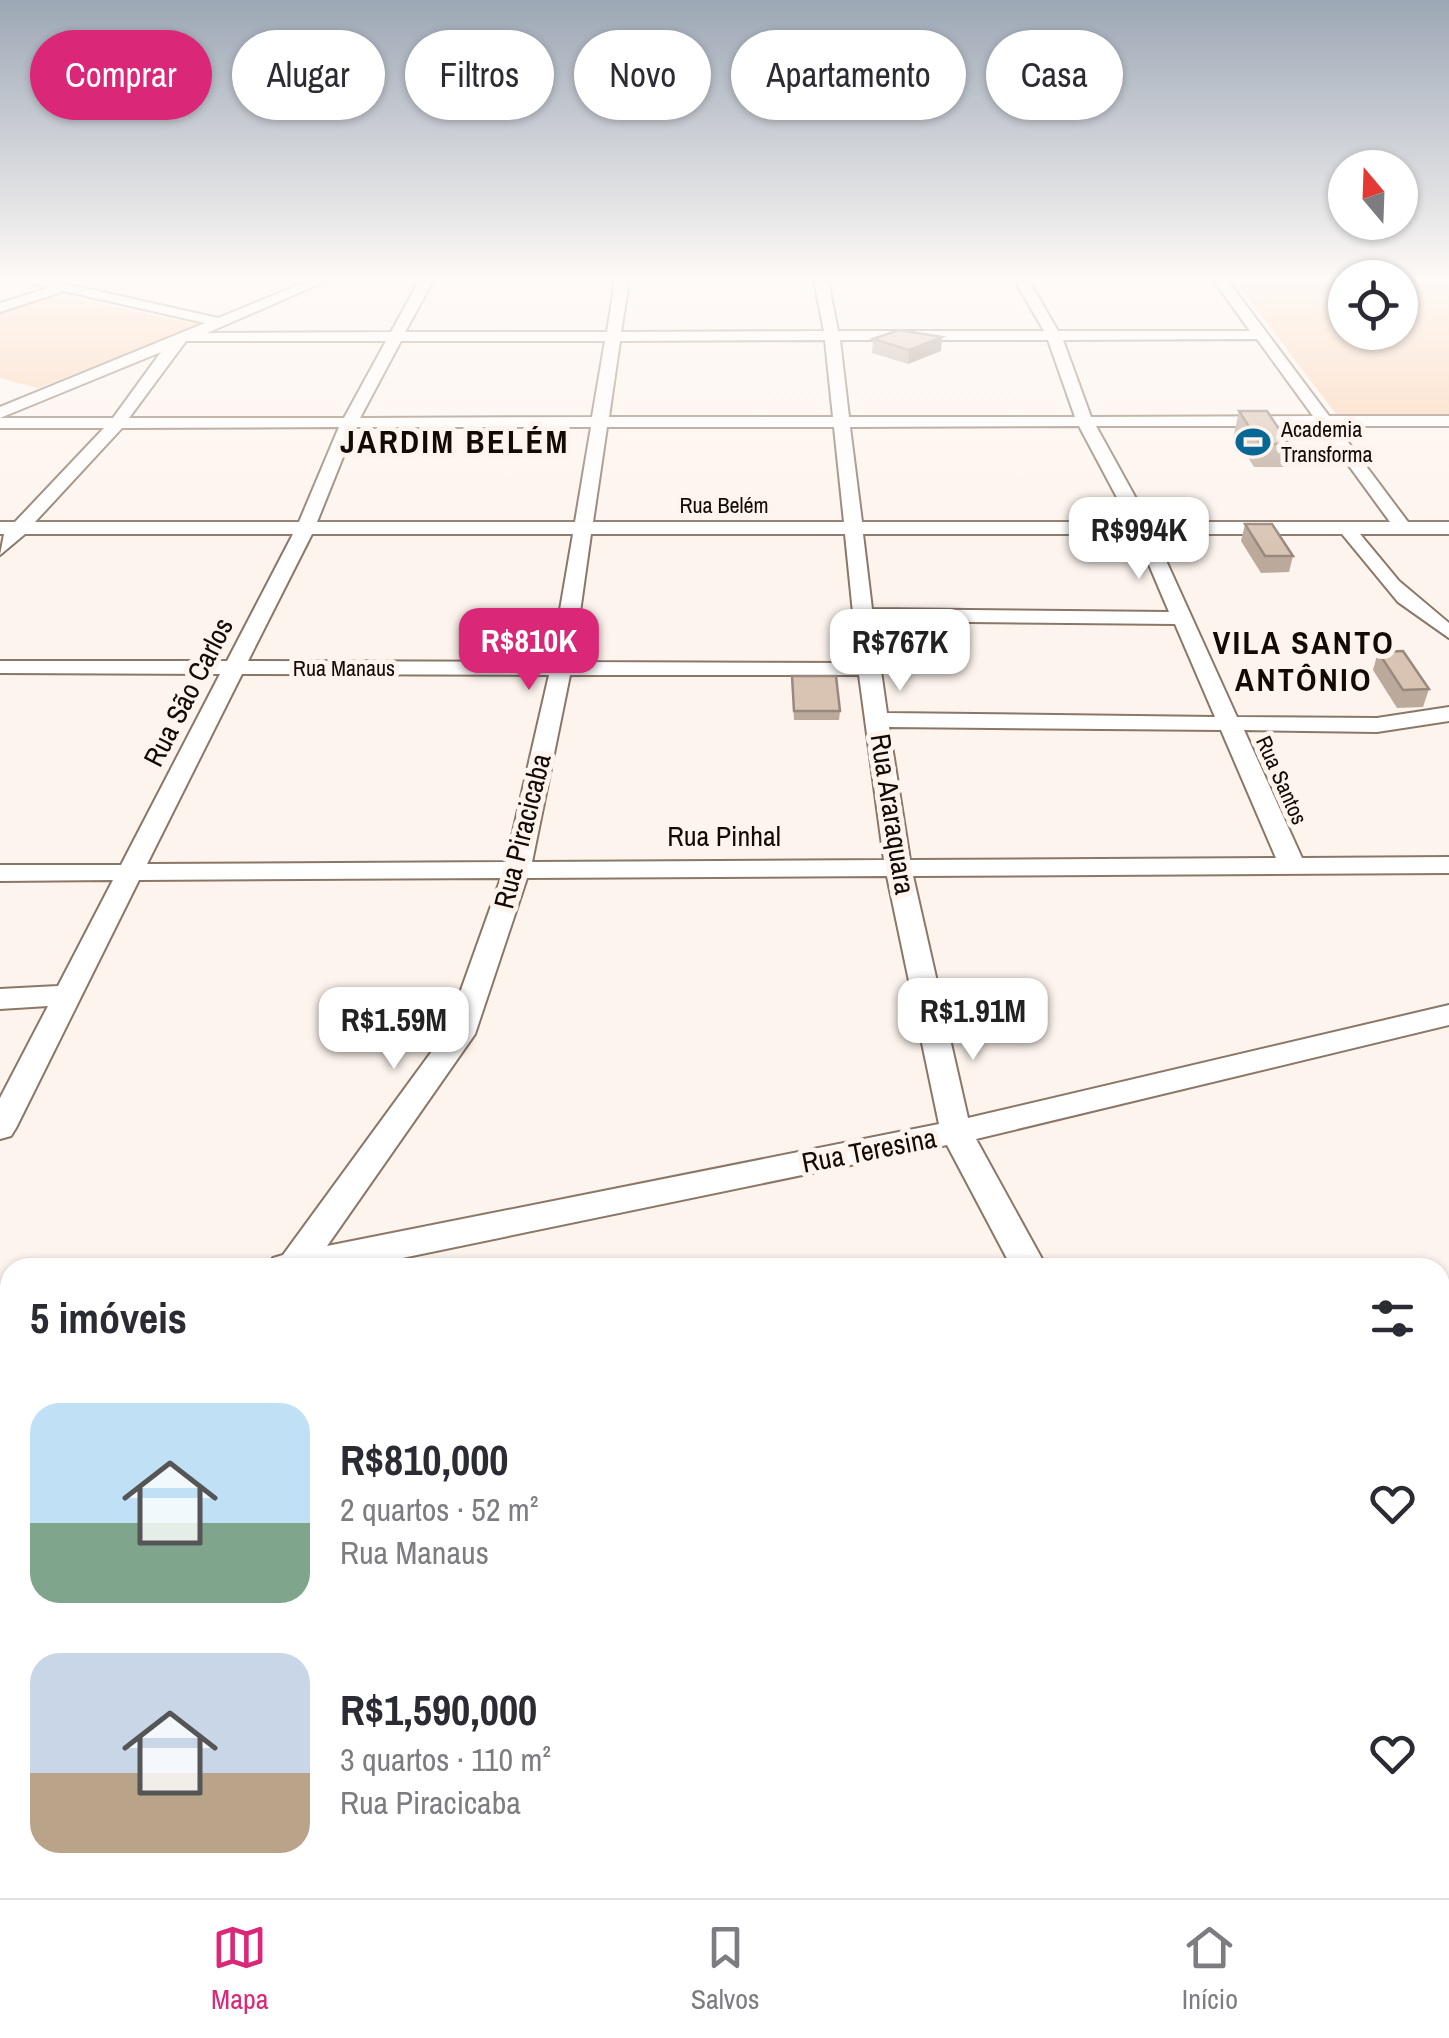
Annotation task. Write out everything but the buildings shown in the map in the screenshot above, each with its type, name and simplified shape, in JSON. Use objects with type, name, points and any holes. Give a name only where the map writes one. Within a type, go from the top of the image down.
[{"type":"street","points":[[0,413],[104,370]]},
{"type":"street","points":[[0,549],[8,528],[116,424],[157,370]]},
{"type":"street","name":"Rua São Carlos","points":[[0,1128],[305,529],[376,370]]},
{"type":"street","name":"Rua Piracicaba","points":[[297,1258],[460,1034],[518,867],[561,668],[610,370]]},
{"type":"street","name":"Rua Araraquara","points":[[836,370],[869,669],[898,866],[956,1132],[1025,1258]]},
{"type":"street","name":"Rua Santos","points":[[1066,370],[1084,420],[1142,528],[1292,865]]},
{"type":"street","points":[[1287,370],[1403,528]]},
{"type":"street","points":[[0,423],[1449,421]]},
{"type":"street","name":"Rua Belém","points":[[8,528],[1449,528]]},
{"type":"street","points":[[1348,528],[1381,575],[1423,616],[1449,632]]},
{"type":"street","points":[[864,616],[1182,618]]},
{"type":"street","name":"Rua Manaus","points":[[0,667],[869,669]]},
{"type":"street","points":[[878,720],[1377,724],[1449,714]]},
{"type":"street","name":"Rua Pinhal","points":[[0,872],[1449,865]]},
{"type":"street","points":[[0,998],[65,995]]},
{"type":"street","name":"Rua Teresina","points":[[334,1258],[956,1132],[1449,1015]]},
{"type":"shaded area","points":[[0,370],[86,370],[38,388],[0,378]]},
{"type":"shaded area","points":[[1302,370],[1449,370],[1449,418],[1339,418]]},
{"type":"place","name":"Academia Transforma","points":[[1253,442]]},
{"type":"district","name":"JARDIM BELÉM","points":[[455,442]]},
{"type":"district","name":"VILA SANTO ANTÔNIO","points":[[1304,662]]}]
